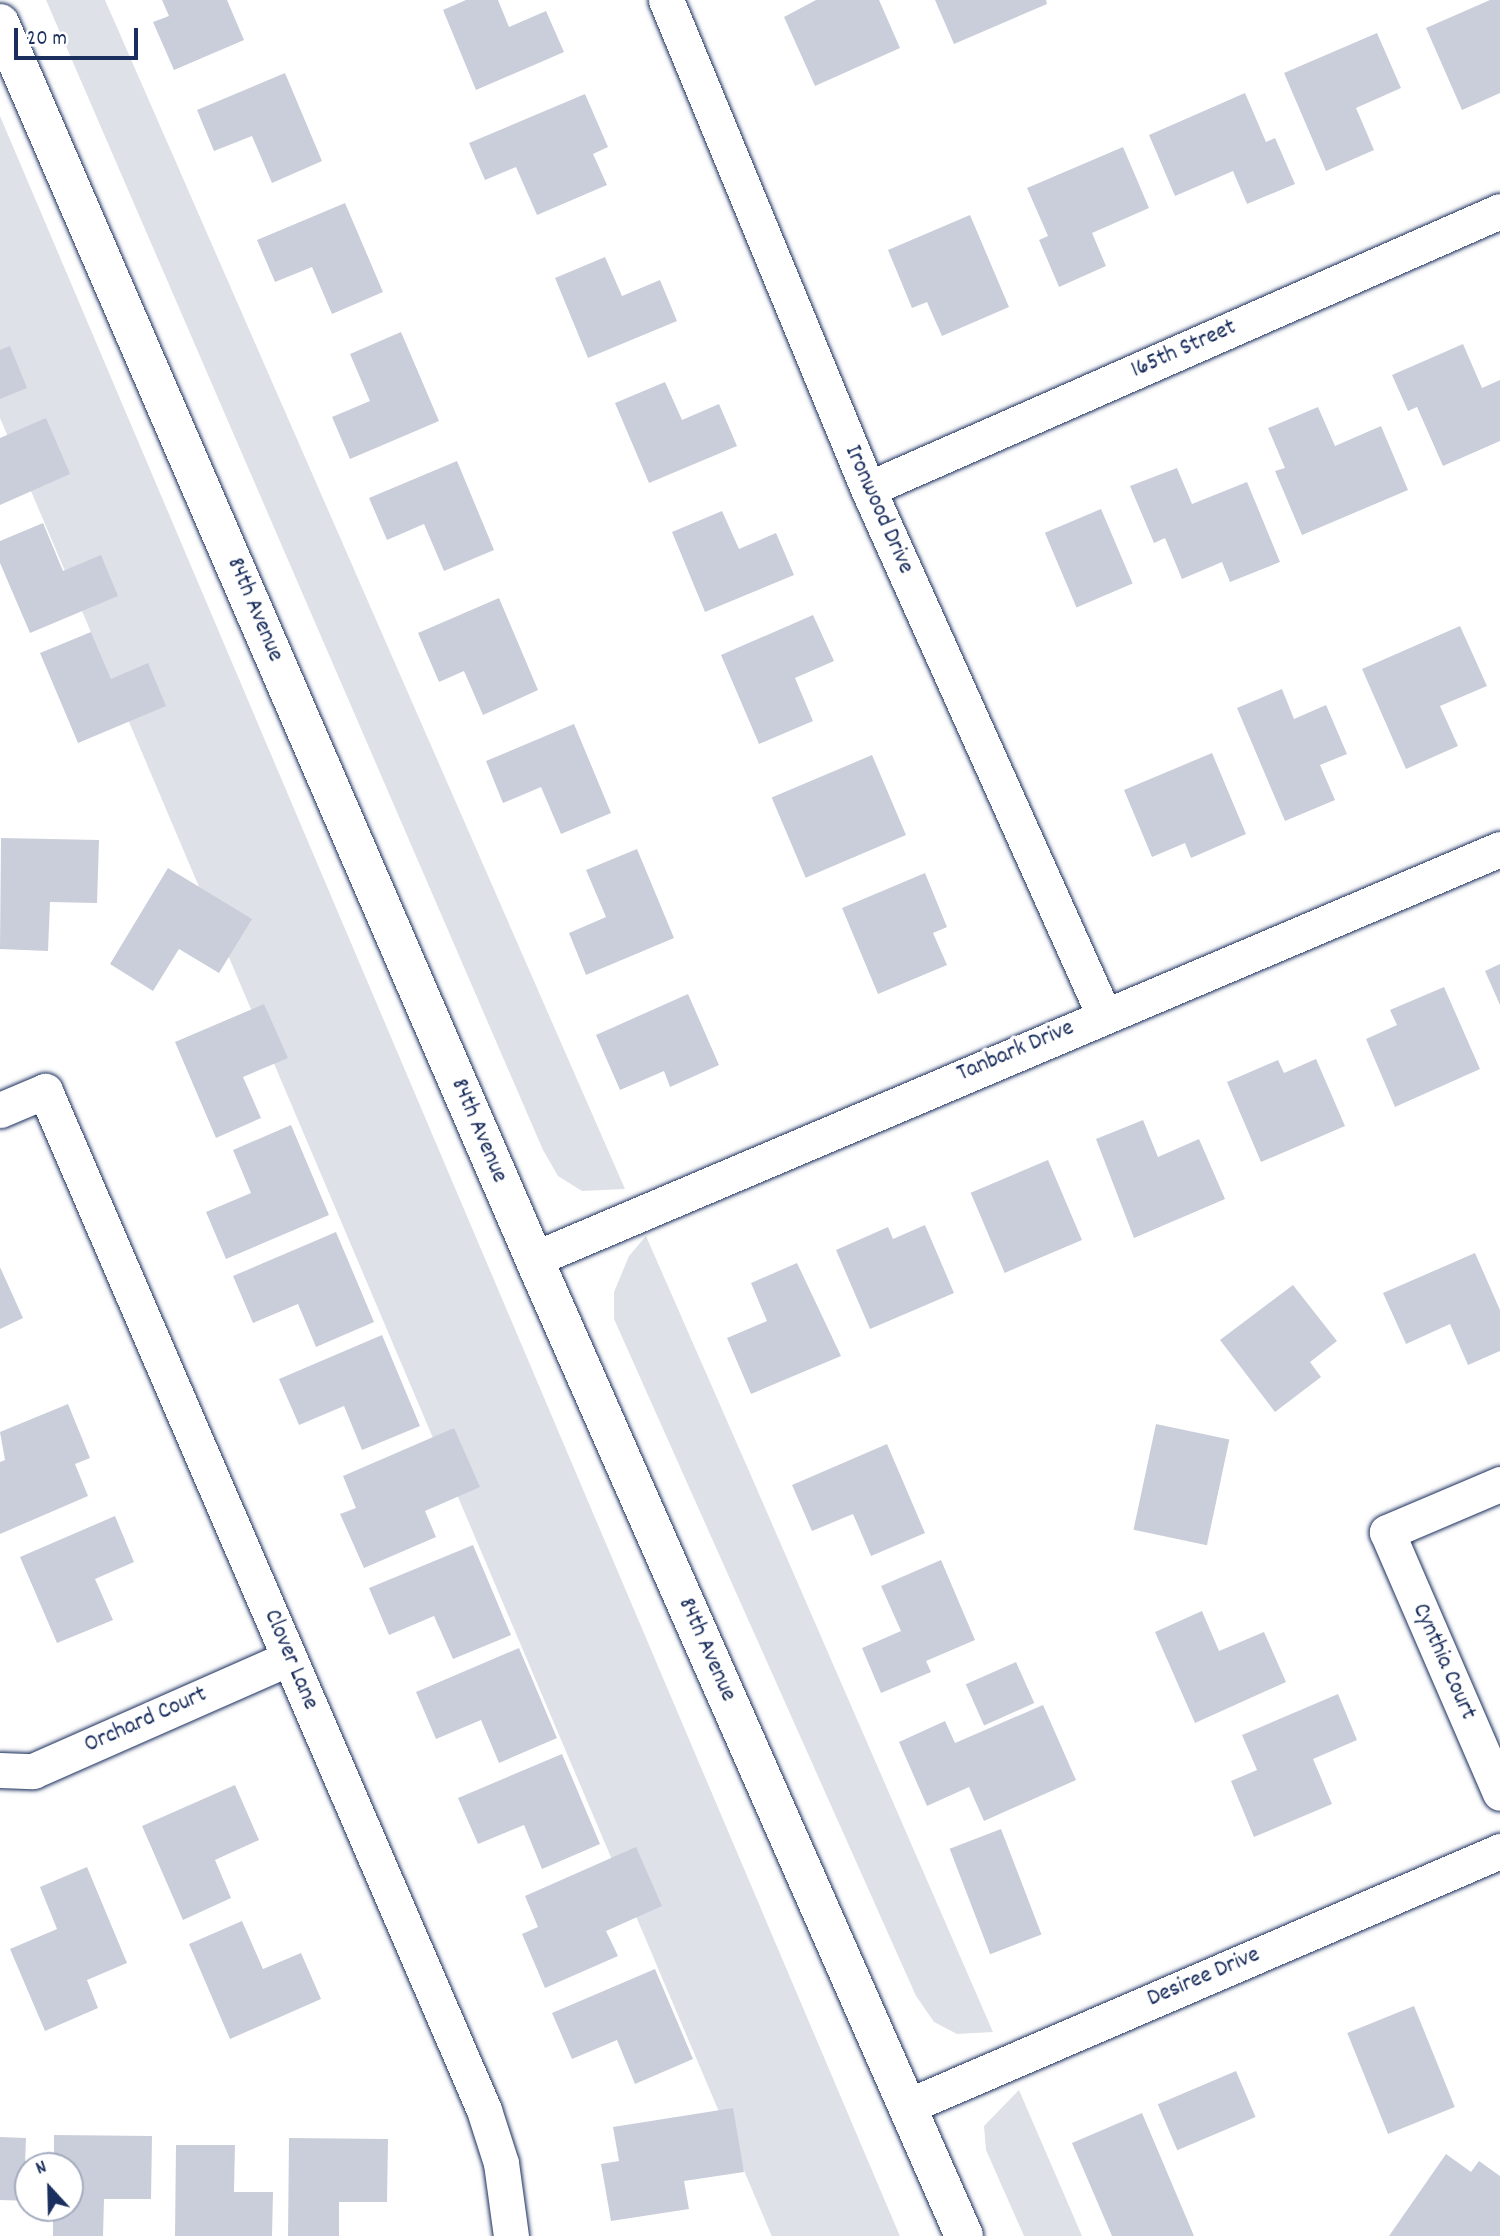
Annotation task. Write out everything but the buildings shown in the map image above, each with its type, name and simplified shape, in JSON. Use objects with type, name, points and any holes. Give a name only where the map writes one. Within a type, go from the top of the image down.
[{"type":"street","name":"Ironwood Drive","points":[[666,0],[868,489],[1104,1015]]},
{"type":"street","name":"84th Avenue","points":[[0,23],[534,1259],[964,2236]]},
{"type":"street","name":"165th Street","points":[[868,489],[1500,211]]},
{"type":"street","name":"Tanbark Drive","points":[[534,1259],[1500,849]]},
{"type":"street","name":"Clover Lane","points":[[0,1110],[46,1091],[484,2110],[502,2162],[510,2236]]},
{"type":"street","name":"Cynthia Court","points":[[1500,1484],[1387,1532],[1500,1793]]},
{"type":"street","name":"Orchard Court","points":[[0,1769],[33,1771],[289,1658]]},
{"type":"street","name":"Desiree Drive","points":[[908,2106],[1500,1851]]},
{"type":"shaded area","points":[[46,0],[105,0],[625,1189],[582,1191],[558,1176],[543,1150]]},
{"type":"shaded area","points":[[0,116],[900,2236],[772,2236],[0,418]]},
{"type":"shaded area","points":[[646,1236],[993,2032],[957,2034],[934,2022],[916,1996],[614,1319],[614,1292],[629,1256]]},
{"type":"shaded area","points":[[1019,2090],[1082,2236],[1024,2236],[986,2150],[984,2126]]}]
